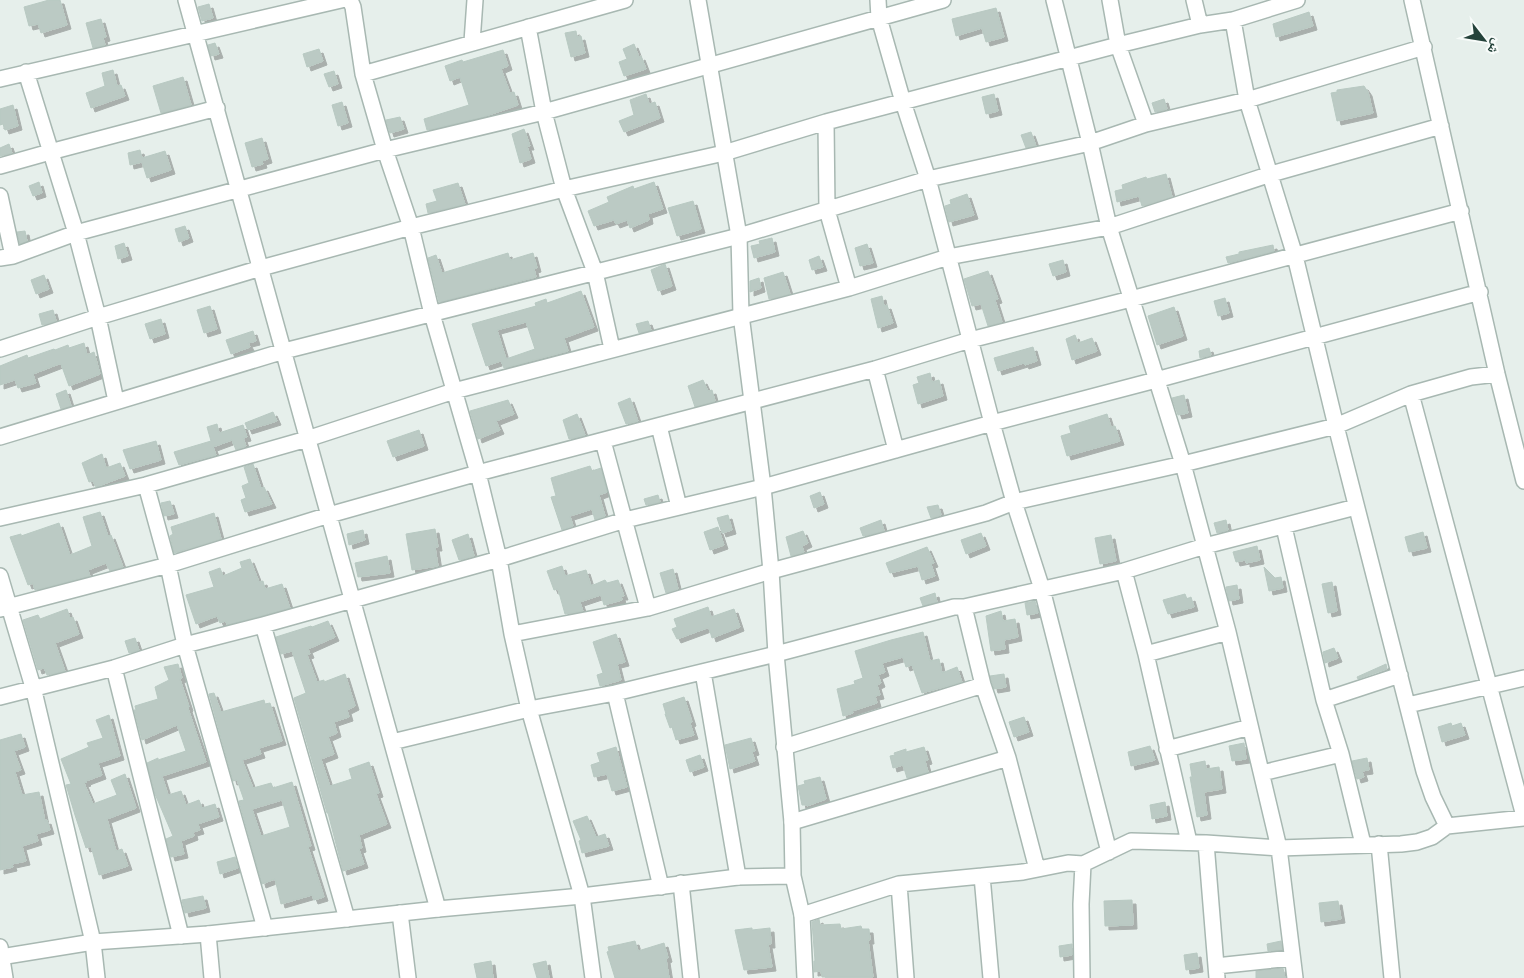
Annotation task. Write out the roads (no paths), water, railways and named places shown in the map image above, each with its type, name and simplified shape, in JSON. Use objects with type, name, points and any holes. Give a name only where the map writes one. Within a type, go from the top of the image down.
[{"type":"street","points":[[186,0],[438,909]]},
{"type":"street","points":[[0,79],[341,0]]},
{"type":"street","points":[[350,0],[353,7],[363,74],[385,150],[411,227],[432,314],[478,474],[499,559],[512,634],[529,709],[582,896],[593,978]]},
{"type":"street","points":[[472,42],[475,0]]},
{"type":"street","points":[[363,74],[625,0]]},
{"type":"street","points":[[698,0],[739,236],[741,315],[763,487],[784,747],[792,822],[793,876],[802,916],[805,978]]},
{"type":"street","points":[[878,0],[879,18],[928,180],[1014,502],[1042,589],[1109,852]]},
{"type":"street","points":[[0,196],[7,257],[76,233],[385,150],[544,112],[943,0]]},
{"type":"street","points":[[1054,0],[1109,227],[1183,464],[1228,632],[1279,848],[1295,978]]},
{"type":"street","points":[[1110,0],[1118,45],[1146,124]]},
{"type":"street","points":[[1194,0],[1200,26]]},
{"type":"street","points":[[0,349],[98,317],[261,268],[411,227],[564,189],[724,153],[826,122],[1118,45],[1233,20],[1298,0]]},
{"type":"street","points":[[1412,0],[1524,481]]},
{"type":"street","points":[[1233,20],[1248,100],[1295,256],[1356,507],[1430,788],[1447,826]]},
{"type":"street","points":[[528,27],[544,112],[564,189],[595,272],[612,348]]},
{"type":"street","points":[[0,437],[284,351],[739,236],[928,180],[1090,143],[1146,124],[1248,100],[1424,47]]},
{"type":"street","points":[[26,72],[76,233],[98,317],[116,401]]},
{"type":"street","points":[[0,166],[216,108]]},
{"type":"street","points":[[826,122],[827,210],[849,288]]},
{"type":"street","points":[[0,518],[146,485],[307,439],[454,391],[612,348],[849,288],[948,257],[1109,227],[1271,174],[1441,126]]},
{"type":"street","points":[[5,607],[168,566],[329,515],[875,369],[970,340],[1461,211]]},
{"type":"street","points":[[0,697],[114,668],[185,645],[499,559],[625,520],[763,487],[992,423],[1480,292]]},
{"type":"street","points":[[875,369],[896,450]]},
{"type":"street","points":[[512,634],[648,608],[771,571],[986,514],[1014,502],[1183,464],[1336,426],[1411,394],[1471,377],[1498,374]]},
{"type":"street","points":[[802,916],[899,884],[1038,870],[1068,863],[1083,864],[1131,841],[1189,842],[1279,848],[1417,842],[1432,836],[1447,826],[1524,817],[1411,394]]},
{"type":"street","points":[[659,426],[679,507]]},
{"type":"street","points":[[604,442],[648,608]]},
{"type":"street","points":[[146,485],[168,566],[185,645],[265,928]]},
{"type":"street","points":[[392,742],[529,709],[615,693],[954,608],[1124,571],[1204,546],[1356,507]]},
{"type":"street","points":[[1284,527],[1324,700],[1341,754],[1363,844]]},
{"type":"street","points":[[1124,571],[1146,654],[1189,842]]},
{"type":"street","points":[[0,576],[5,607],[33,688],[93,942],[97,978]]},
{"type":"street","points":[[964,607],[984,685],[1008,758],[1038,870]]},
{"type":"street","points":[[263,625],[347,919]]},
{"type":"street","points":[[1146,654],[1228,632]]},
{"type":"street","points":[[114,668],[181,936]]},
{"type":"street","points":[[703,672],[738,877]]},
{"type":"street","points":[[1324,700],[1400,675]]},
{"type":"street","points":[[1408,705],[1524,678]]},
{"type":"street","points":[[784,747],[984,685]]},
{"type":"street","points":[[615,693],[661,887]]},
{"type":"street","points":[[1167,749],[1250,727]]},
{"type":"street","points":[[1262,773],[1341,754]]},
{"type":"street","points":[[792,822],[1008,758]]},
{"type":"street","points":[[1206,843],[1216,972],[1292,958]]},
{"type":"street","points":[[1380,844],[1392,978]]},
{"type":"street","points":[[1082,978],[1081,904],[1083,864]]},
{"type":"street","points":[[5,978],[1,954],[93,942],[208,934],[438,909],[582,896],[738,877],[793,876]]},
{"type":"street","points":[[982,876],[991,978]]},
{"type":"street","points":[[682,883],[691,978]]},
{"type":"street","points":[[899,884],[906,978]]},
{"type":"street","points":[[400,913],[408,978]]},
{"type":"street","points":[[208,934],[212,978]]}]
